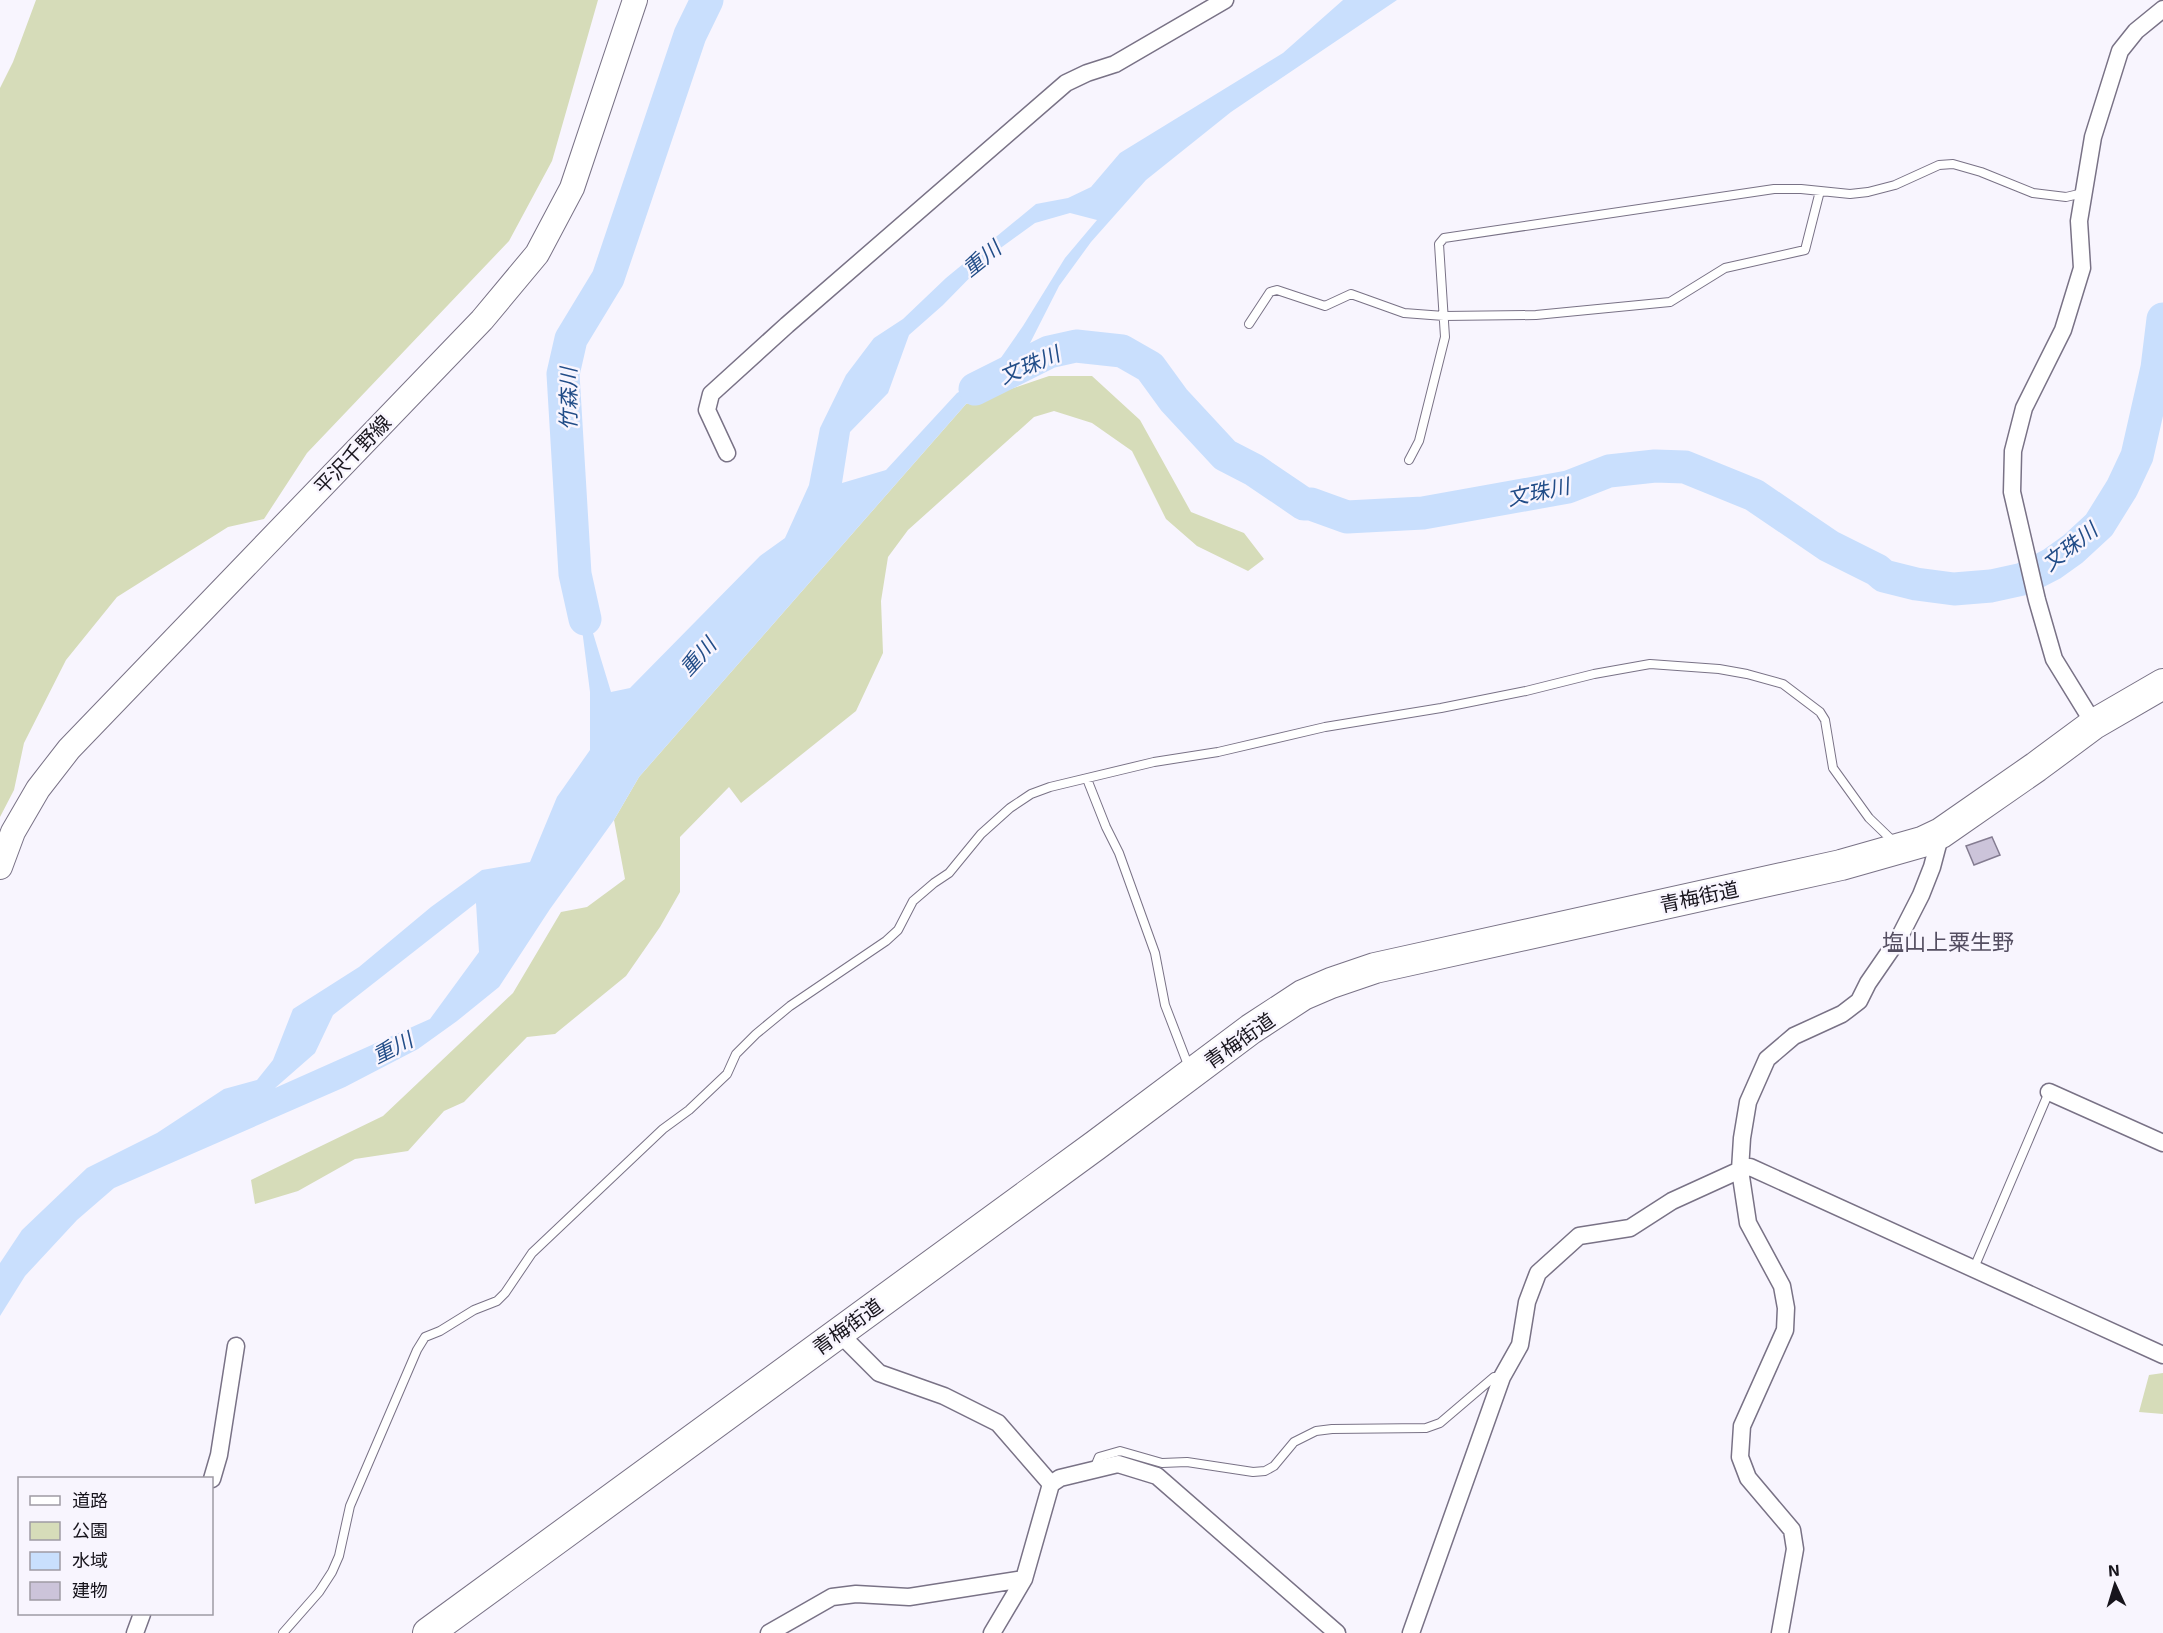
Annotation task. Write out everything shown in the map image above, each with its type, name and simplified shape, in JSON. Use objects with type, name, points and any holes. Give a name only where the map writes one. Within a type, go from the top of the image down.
[{"type":"highway","name":"青梅街道","points":[[428,1633],[1251,1029],[1303,995],[1375,969],[1841,865],[1922,842],[1941,833],[2094,724],[2130,701],[2163,684]]},
{"type":"main road","name":"平沢千野線","points":[[0,867],[13,832],[38,789],[69,748],[482,320],[537,254],[572,188],[635,0]]},
{"type":"street","points":[[727,453],[707,410],[711,394],[770,340],[1066,83],[1115,64],[1226,0]]},
{"type":"street","points":[[2094,724],[2054,659],[2037,600],[2012,492],[2013,451],[2024,408],[2063,330],[2082,268],[2079,221],[2093,137],[2120,51],[2136,31],[2163,9]]},
{"type":"street","points":[[1780,1633],[1795,1549],[1792,1530],[1749,1478],[1740,1457],[1742,1426],[1785,1330],[1786,1308],[1782,1286],[1748,1223],[1740,1170],[1748,1102],[1767,1059],[1794,1036],[1842,1014],[1859,1000],[1899,938],[1932,867],[1941,833]]},
{"type":"street","points":[[2049,1092],[2163,1143]]},
{"type":"street","points":[[1411,1633],[1502,1377],[1520,1345],[1527,1302],[1538,1273],[1579,1236],[1630,1228],[1672,1201],[1740,1170],[1750,1167],[2163,1355]]},
{"type":"street","points":[[838,1332],[879,1373],[944,1396],[998,1423],[1051,1484]]},
{"type":"street","points":[[213,1477],[219,1455],[236,1346]]},
{"type":"street","points":[[992,1633],[1024,1579],[1051,1484],[1060,1478],[1118,1464],[1157,1476],[1337,1633]]},
{"type":"street","points":[[769,1633],[832,1597],[856,1594],[909,1597],[1024,1579]]},
{"type":"street","points":[[135,1633],[142,1615]]},
{"type":"lane","points":[[1409,460],[1419,441],[1445,337],[1439,244],[1444,238],[1774,189],[1850,194],[1868,192],[1895,185],[1939,165],[1953,164],[1981,172],[2033,193],[2066,197],[2084,193]]},
{"type":"lane","points":[[1249,324],[1270,292],[1277,290],[1325,306],[1352,294],[1404,313],[1444,316],[1536,315],[1670,302],[1725,268],[1805,250],[1820,191]]},
{"type":"lane","points":[[283,1633],[319,1592],[332,1572],[339,1556],[350,1506],[417,1350],[425,1337],[440,1331],[474,1310],[497,1301],[532,1253],[663,1129],[689,1110],[727,1074],[736,1054],[756,1034],[790,1006],[898,930],[913,902],[949,873],[981,834],[1010,808],[1031,794],[1154,762],[1218,752],[1325,727],[1441,708],[1605,672],[1650,664],[1671,664],[1748,674],[1783,684],[1820,712],[1825,720],[1833,768],[1869,818],[1901,848]]},
{"type":"lane","points":[[1087,779],[1119,853],[1155,953],[1165,1005],[1191,1074]]},
{"type":"lane","points":[[1974,1268],[2049,1092]]},
{"type":"lane","points":[[1094,1470],[1099,1457],[1120,1451],[1162,1463],[1186,1462],[1253,1472],[1265,1471],[1274,1466],[1294,1442],[1316,1431],[1426,1428],[1440,1424],[1494,1377],[1502,1377]]},
{"type":"green space","points":[[36,0],[598,0],[552,161],[509,241],[307,453],[264,519],[228,527],[117,597],[66,660],[24,743],[14,790],[0,817],[0,88],[13,62]]},
{"type":"green space","points":[[1049,376],[1092,376],[1140,420],[1191,512],[1244,533],[1264,559],[1248,571],[1197,546],[1166,519],[1132,451],[1092,423],[1054,411],[1034,417],[908,530],[888,557],[881,601],[883,653],[856,711],[741,803],[729,787],[680,837],[680,892],[660,927],[626,976],[555,1034],[527,1037],[464,1102],[444,1111],[408,1151],[355,1159],[298,1191],[255,1204],[251,1180],[383,1116],[513,993],[561,912],[587,907],[625,879],[614,820],[639,777],[966,404]]},
{"type":"green space","points":[[2163,1373],[2163,1414],[2139,1412],[2149,1375]]},
{"type":"water","name":"重川","points":[[1343,0],[1397,0],[1231,112],[1146,180],[1091,242],[1059,286],[1025,353],[1008,380],[966,404],[639,777],[614,820],[550,909],[499,987],[418,1049],[345,1087],[114,1188],[77,1220],[25,1276],[0,1316],[0,1263],[22,1230],[87,1168],[157,1133],[224,1089],[257,1080],[273,1060],[293,1009],[359,967],[431,907],[482,870],[530,862],[557,797],[590,750],[590,692],[575,574],[611,692],[630,688],[760,556],[785,538],[809,485],[820,428],[846,375],[874,338],[903,319],[946,278],[1036,204],[1068,198],[1091,187],[1120,153],[1283,53]],"holes":[[[1070,213],[1097,220],[1065,258],[1023,326],[989,375],[957,393],[886,470],[842,483],[850,432],[888,393],[909,335],[943,305],[995,252],[1035,223]],[[476,903],[479,952],[430,1019],[275,1088],[315,1053],[333,1015]]]},
{"type":"building","points":[[1992,837],[2000,855],[1974,865],[1966,846]]},
{"type":"waterway","name":"竹森川","points":[[585,619],[575,574],[563,374],[571,339],[608,278],[690,35],[707,0]]},
{"type":"waterway","name":"文珠川","points":[[975,389],[1049,352],[1076,346],[1122,351],[1150,367],[1174,400],[1225,455],[1254,470],[1304,504],[1311,504],[1347,517],[1423,513],[1568,487],[1609,471],[1655,466],[1685,467],[1754,495],[1829,546],[1877,570],[1884,576],[1916,584],[1954,589],[1991,586],[2023,579],[2052,564],[2073,549],[2099,525],[2122,488],[2137,456],[2157,368],[2163,319]]},
{"type":"district","name":"塩山上粟生野","points":[[1948,941]]}]
